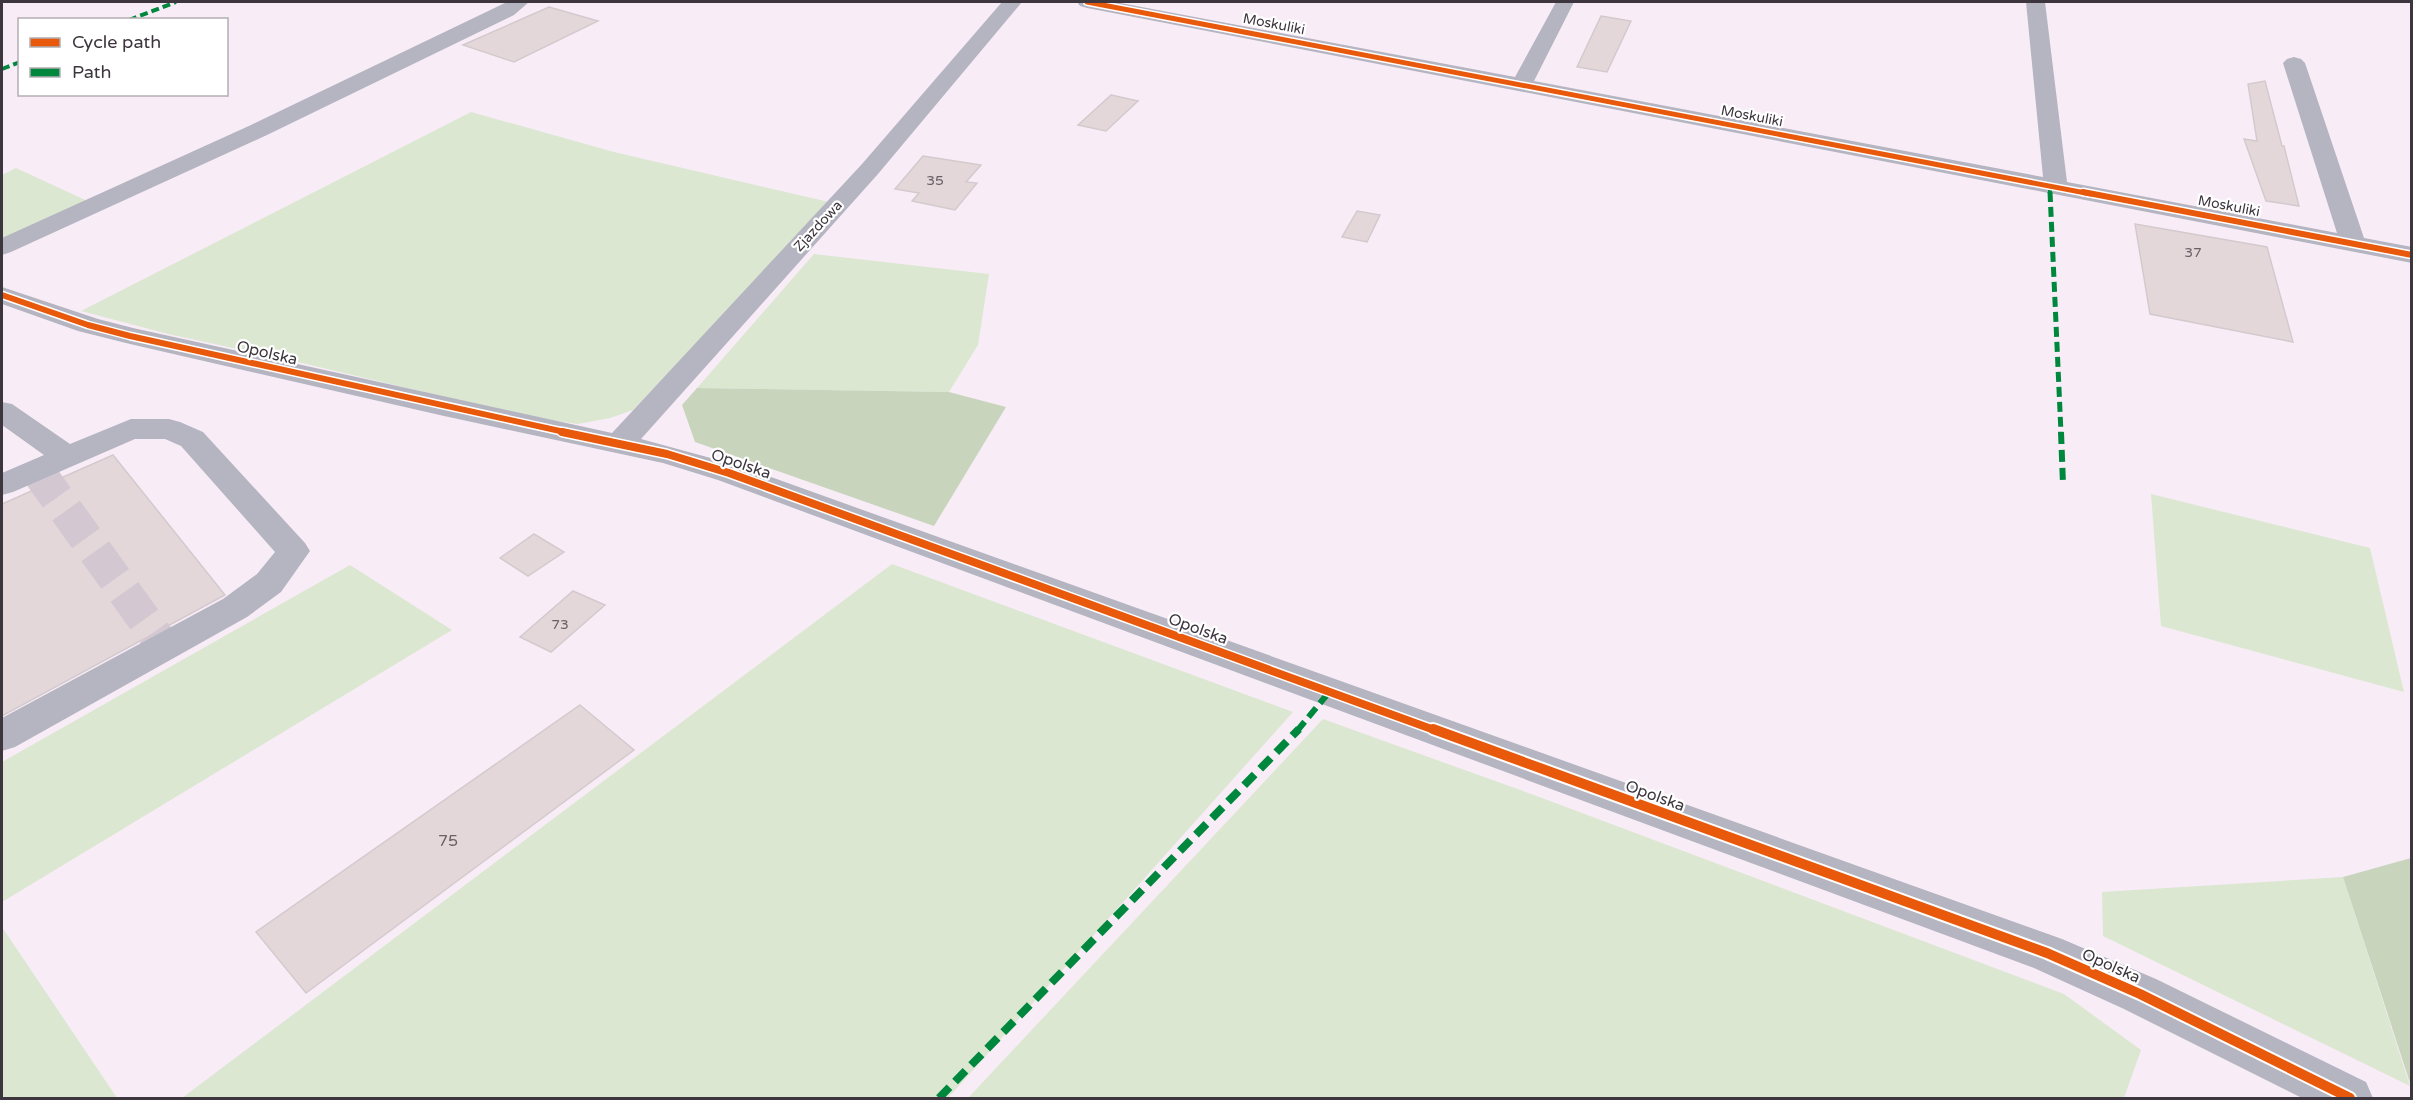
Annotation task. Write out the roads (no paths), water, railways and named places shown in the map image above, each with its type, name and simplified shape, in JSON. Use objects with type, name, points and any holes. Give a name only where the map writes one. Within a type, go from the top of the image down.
[{"type":"street","points":[[2,247],[300,110],[507,11],[519,2]]},
{"type":"street","name":"Zjazdowa","points":[[618,445],[870,169],[1012,2]]},
{"type":"street","name":"Moskuliki","points":[[1087,2],[2412,255]]},
{"type":"street","points":[[1522,84],[1565,2]]},
{"type":"street","points":[[2036,2],[2056,188]]},
{"type":"street","points":[[2295,63],[2353,244]]},
{"type":"street","name":"Opolska","points":[[2,295],[88,325],[130,336],[667,454],[729,473],[2047,953],[2140,994],[2350,1098]]},
{"type":"street","points":[[2,411],[67,457]]},
{"type":"street","points":[[2,485],[130,429],[169,429],[192,439],[293,551],[269,583],[235,608],[2,736]]},
{"type":"tunnel","points":[[37,470],[164,647]]}]
